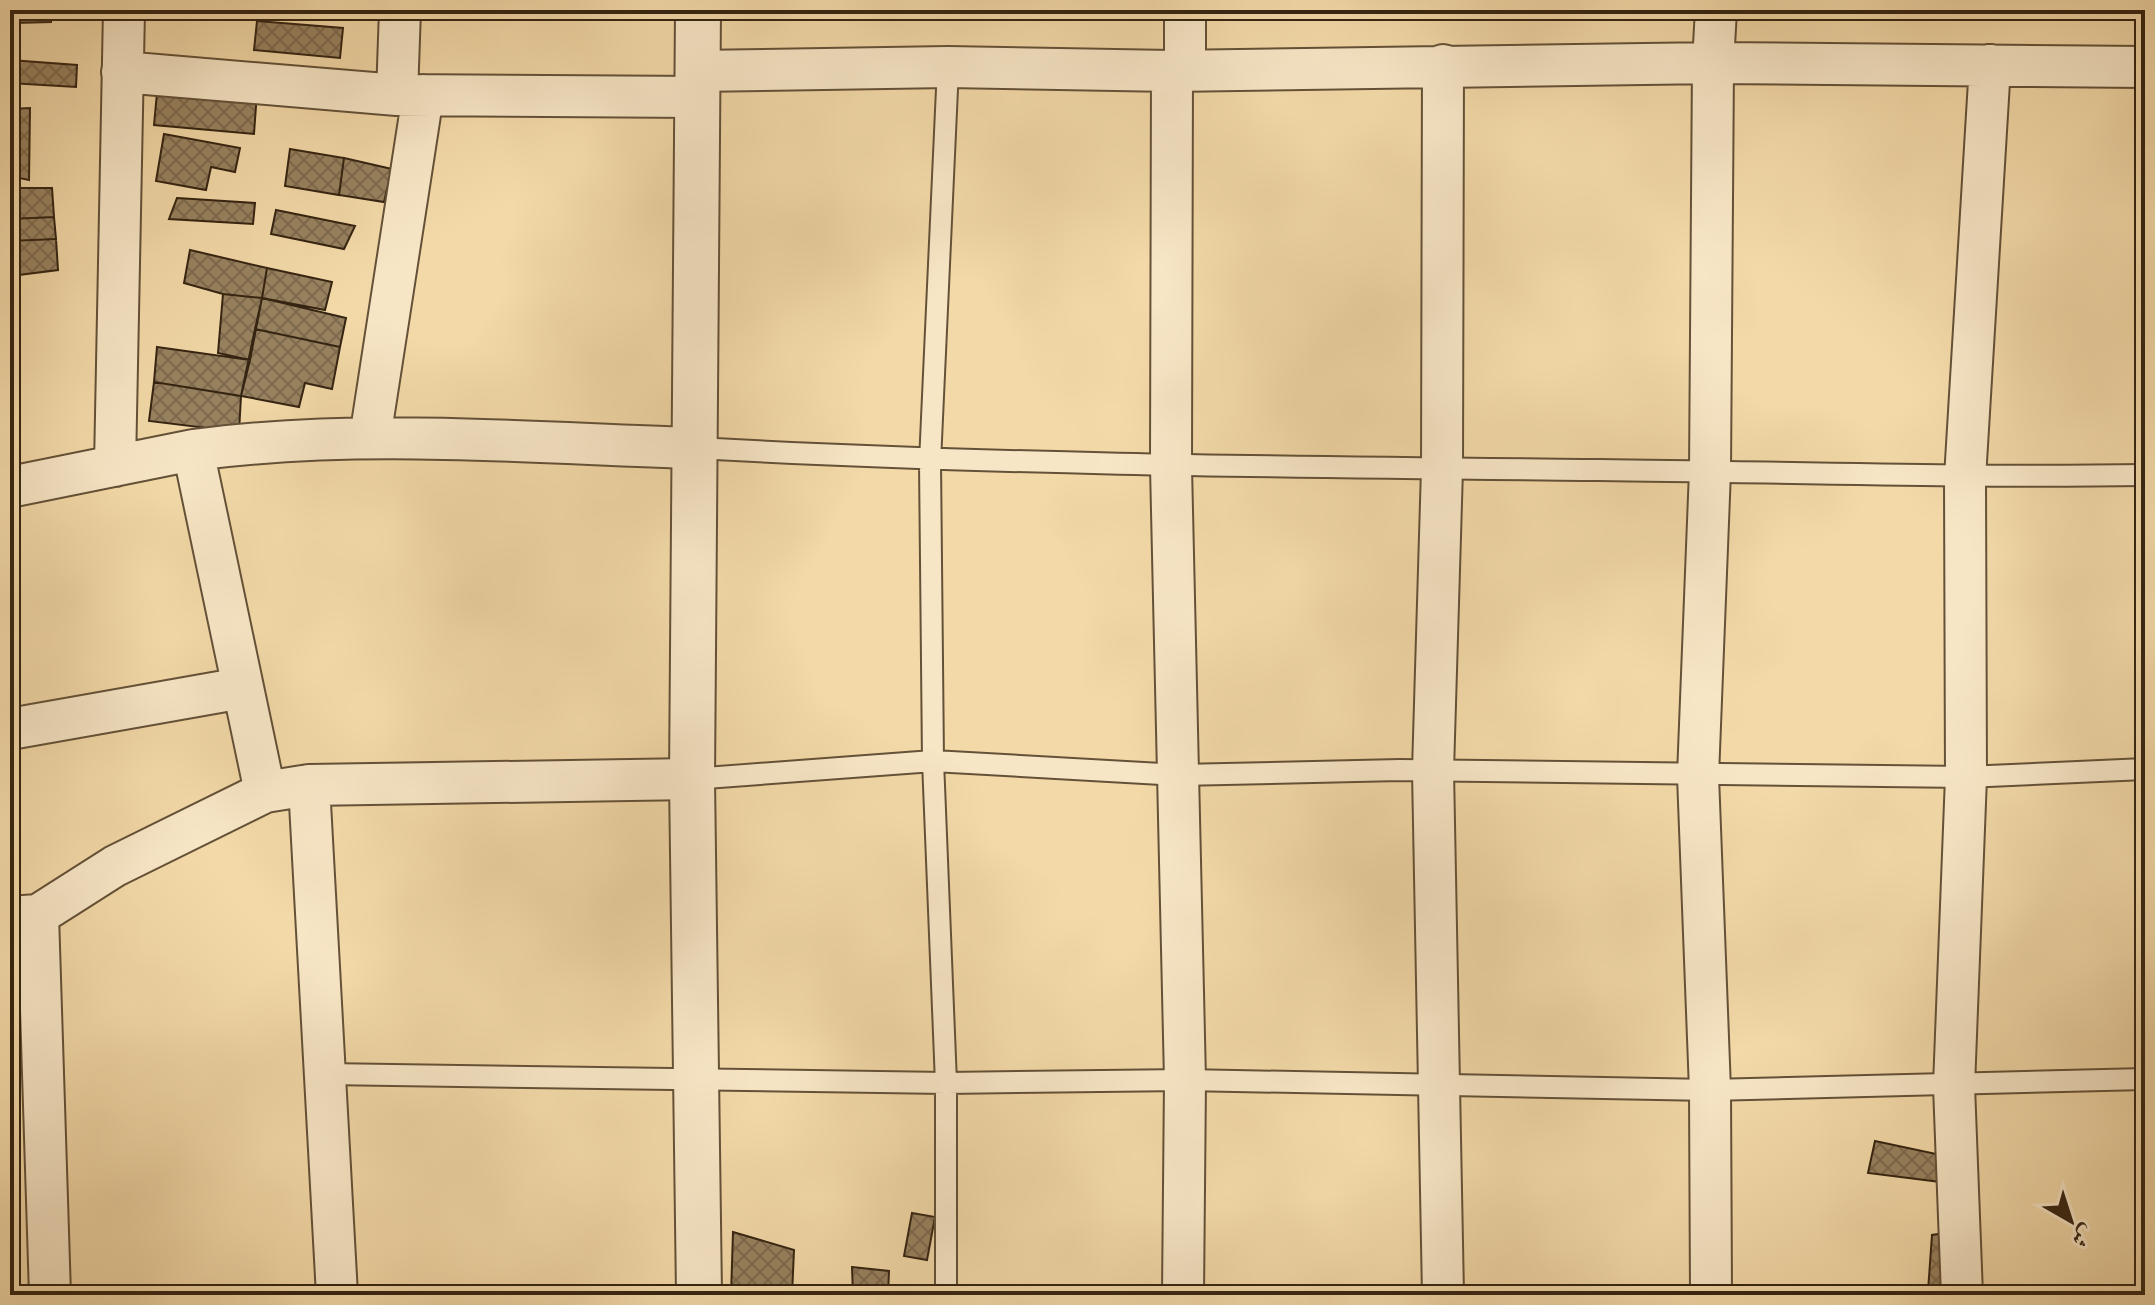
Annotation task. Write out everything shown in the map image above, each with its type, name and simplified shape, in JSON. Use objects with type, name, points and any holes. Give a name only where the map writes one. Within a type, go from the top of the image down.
[{"type":"street","points":[[115,466],[124,10]]},
{"type":"street","points":[[370,438],[410,95],[400,10]]},
{"type":"street","points":[[698,10],[692,779],[699,1295]]},
{"type":"street","points":[[1183,1295],[1185,1080],[1171,467],[1178,70],[1185,10]]},
{"type":"street","points":[[1711,1295],[1710,1090],[1698,776],[1710,471],[1716,10]]},
{"type":"street","points":[[122,72],[410,95],[697,84],[948,67],[1178,70],[1713,63],[2145,67]]},
{"type":"street","points":[[1443,65],[1442,469],[1433,771],[1443,1295]]},
{"type":"street","points":[[1962,1295],[1954,1086],[1966,777],[1965,478],[1990,65]]},
{"type":"street","points":[[10,487],[193,450],[272,439],[370,438],[696,448]]},
{"type":"street","points":[[193,450],[265,792]]},
{"type":"street","points":[[10,729],[242,688]]},
{"type":"street","points":[[50,1295],[24,916],[115,866],[265,792],[309,785],[692,779]]},
{"type":"street","points":[[309,785],[337,1295]]},
{"type":"lane","points":[[946,1295],[946,1083],[933,761],[930,462],[948,67]]},
{"type":"lane","points":[[696,448],[930,462],[1171,467],[1710,471],[1965,478],[2145,475]]},
{"type":"lane","points":[[692,779],[933,761],[1179,775],[1433,771],[1966,777],[2145,769]]},
{"type":"lane","points":[[325,1074],[946,1083],[1185,1080],[1710,1090],[2145,1079]]},
{"type":"building","points":[[15,10],[51,10],[51,22],[15,23]]},
{"type":"building","points":[[257,21],[343,28],[340,58],[254,50]]},
{"type":"building","points":[[10,60],[77,65],[76,87],[10,83]]},
{"type":"building","points":[[158,82],[257,92],[254,134],[154,125]]},
{"type":"building","points":[[30,108],[29,180],[10,176],[10,109]]},
{"type":"building","points":[[164,134],[240,148],[235,172],[211,167],[206,190],[156,181]]},
{"type":"building","points":[[290,149],[344,158],[339,195],[285,186]]},
{"type":"building","points":[[344,158],[392,169],[384,202],[339,195]]},
{"type":"building","points":[[10,188],[52,188],[54,217],[10,219]]},
{"type":"building","points":[[177,198],[255,203],[253,224],[169,219]]},
{"type":"building","points":[[276,210],[355,226],[344,249],[271,234]]},
{"type":"building","points":[[54,217],[56,239],[10,241],[10,219]]},
{"type":"building","points":[[56,239],[58,270],[10,276],[10,241]]},
{"type":"building","points":[[190,250],[267,268],[262,298],[223,294],[184,283]]},
{"type":"building","points":[[267,268],[332,282],[325,310],[262,298]]},
{"type":"building","points":[[223,294],[262,298],[250,360],[218,353]]},
{"type":"building","points":[[262,298],[346,318],[340,347],[255,329]]},
{"type":"building","points":[[255,329],[340,347],[332,389],[305,383],[299,407],[241,396]]},
{"type":"building","points":[[157,347],[250,360],[241,396],[154,382]]},
{"type":"building","points":[[154,382],[241,396],[239,432],[149,421]]},
{"type":"building","points":[[1875,1141],[1941,1155],[1941,1182],[1868,1173]]},
{"type":"building","points":[[10,1204],[17,1204],[16,1236],[10,1236]]},
{"type":"building","points":[[912,1213],[935,1217],[927,1260],[904,1256]]},
{"type":"building","points":[[733,1232],[794,1250],[792,1295],[731,1295]]},
{"type":"building","points":[[1954,1232],[1953,1287],[1928,1291],[1932,1235]]},
{"type":"building","points":[[10,1236],[16,1236],[13,1260],[10,1260]]},
{"type":"building","points":[[10,1260],[13,1260],[16,1289],[10,1289]]},
{"type":"building","points":[[852,1267],[889,1271],[888,1295],[853,1295]]}]
